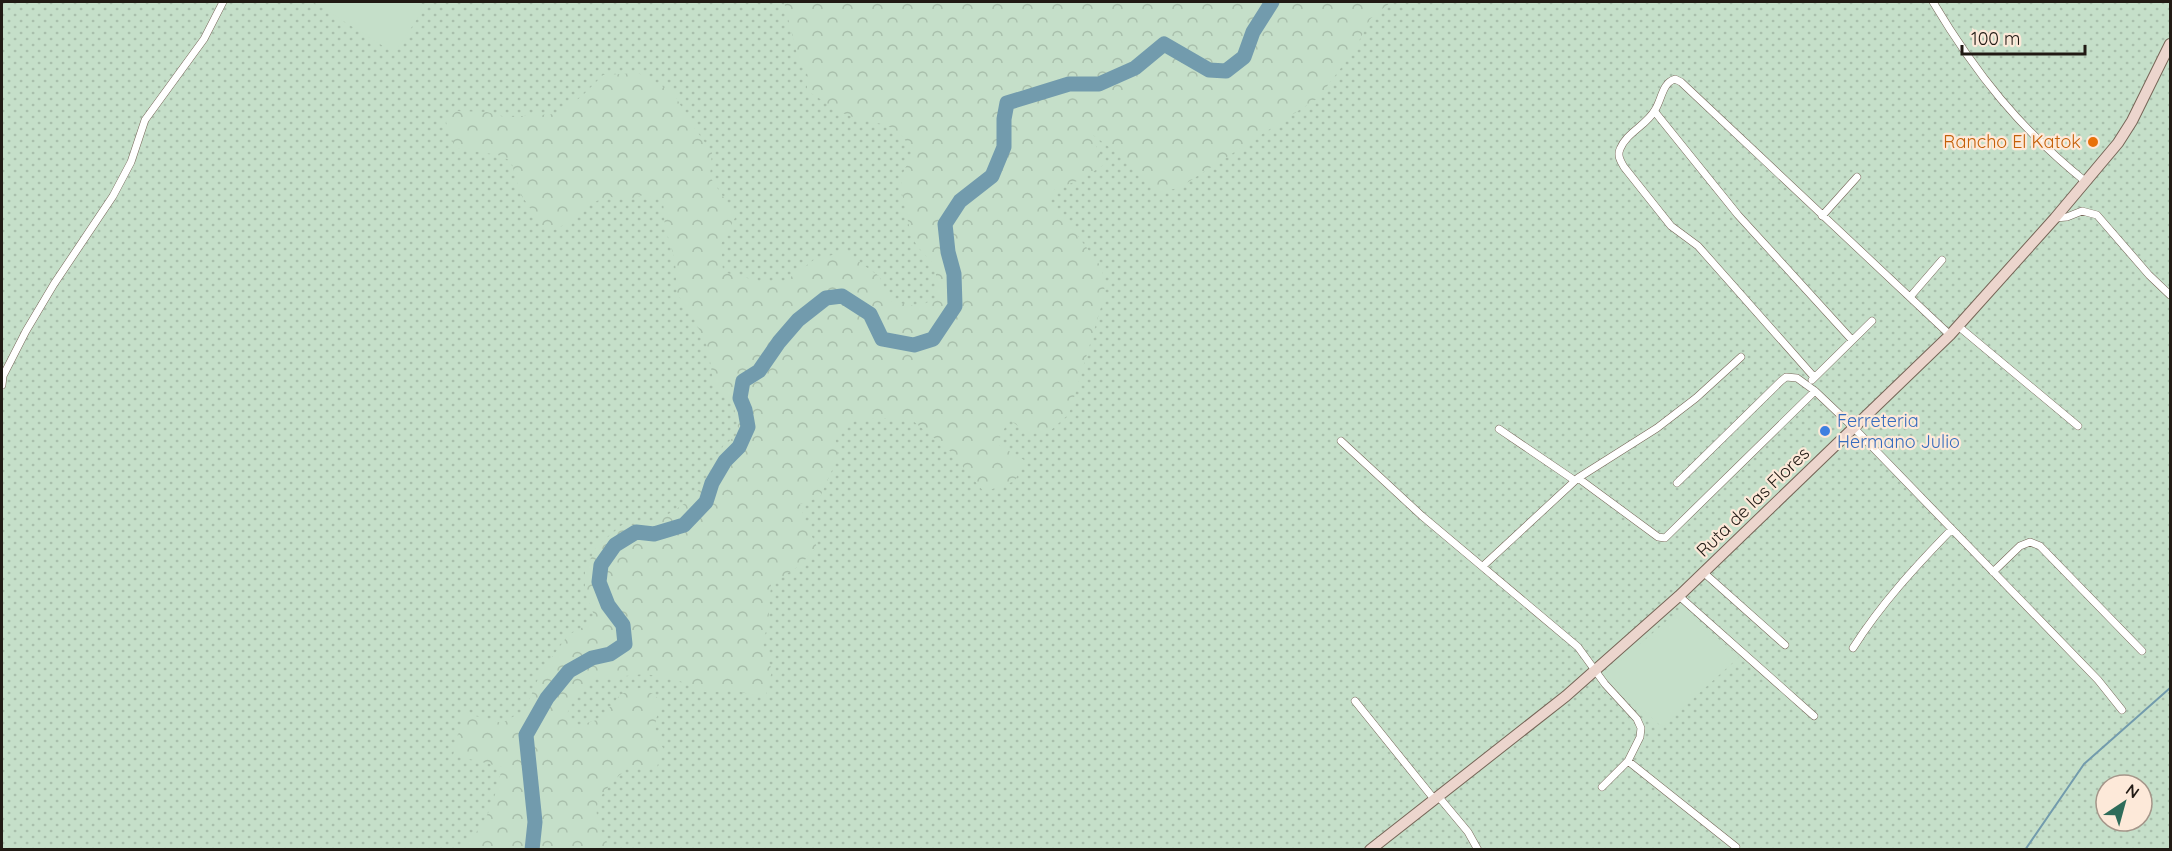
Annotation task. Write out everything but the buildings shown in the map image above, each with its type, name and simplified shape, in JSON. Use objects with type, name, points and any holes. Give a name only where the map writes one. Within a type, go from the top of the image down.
[{"type":"main road","name":"Ruta de las Flores","points":[[1370,849],[1527,727],[1679,596],[1950,335],[2055,218],[2118,143],[2132,122],[2170,44]]},
{"type":"street","points":[[2,385],[3,376],[48,294],[114,196],[131,162],[145,120],[204,39],[223,2]]},
{"type":"street","points":[[1933,2],[1960,47],[2001,100],[2033,136],[2086,182]]},
{"type":"street","points":[[1814,377],[1698,246],[1671,226],[1624,167],[1619,157],[1619,150],[1655,112],[1665,86],[1670,81],[1675,79],[1681,82],[1950,335]]},
{"type":"street","points":[[1655,112],[1737,215],[1852,340]]},
{"type":"street","points":[[1822,216],[1857,177]]},
{"type":"street","points":[[2055,218],[2061,219],[2082,211],[2097,215],[2149,275],[2170,295]]},
{"type":"street","points":[[1910,297],[1942,260]]},
{"type":"street","points":[[1809,385],[1814,377],[1872,321]]},
{"type":"street","points":[[1958,326],[2078,426]]},
{"type":"street","points":[[1483,566],[1576,479],[1657,428],[1696,398],[1742,357]]},
{"type":"street","points":[[1677,483],[1781,381],[1792,377],[1809,385],[1994,572],[2098,680],[2122,710]]},
{"type":"street","points":[[1499,429],[1576,479],[1658,537],[1665,538],[1815,391]]},
{"type":"street","points":[[1341,441],[1422,516],[1578,647],[1594,670],[1637,719],[1641,728],[1640,737],[1628,761],[1602,787]]},
{"type":"street","points":[[1853,648],[1869,622],[1909,574],[1952,530]]},
{"type":"street","points":[[1994,572],[2020,546],[2030,542],[2040,546],[2142,651]]},
{"type":"street","points":[[1703,572],[1785,645]]},
{"type":"street","points":[[1679,596],[1814,716]]},
{"type":"street","points":[[1355,701],[1468,832],[1478,849]]},
{"type":"street","points":[[1628,761],[1736,847]]},
{"type":"green space","points":[[2,2],[2170,2],[2170,849],[2,850]]},
{"type":"green space","points":[[313,2],[418,2],[426,6],[394,53]]},
{"type":"green space","points":[[784,2],[1391,2],[1370,19],[1354,51],[1318,98],[1179,188],[1158,192],[1136,174],[1121,156],[1089,132],[1105,164],[1082,179],[1054,190],[1049,203],[1071,227],[1102,268],[1105,294],[1069,414],[1049,432],[1028,434],[1009,419],[997,444],[1024,460],[1015,481],[984,492],[949,450],[913,421],[885,418],[856,420],[835,436],[838,457],[820,497],[800,504],[817,547],[799,566],[771,584],[768,627],[762,641],[772,671],[765,698],[737,691],[705,692],[675,679],[645,674],[596,679],[574,697],[567,714],[577,726],[600,719],[621,694],[640,688],[653,694],[662,702],[655,725],[663,748],[657,767],[644,769],[628,767],[608,787],[598,804],[598,823],[611,849],[460,849],[483,822],[496,791],[502,767],[453,755],[464,713],[502,723],[525,710],[540,674],[568,635],[589,624],[594,615],[585,592],[585,571],[596,547],[622,525],[640,525],[667,515],[693,498],[723,446],[739,433],[733,402],[713,380],[708,348],[691,312],[677,294],[675,260],[665,227],[663,200],[643,195],[625,200],[607,196],[587,206],[577,218],[548,233],[521,195],[511,161],[498,155],[455,148],[446,122],[456,111],[487,112],[504,117],[556,114],[581,97],[603,75],[638,73],[673,92],[690,122],[712,152],[710,177],[736,216],[721,244],[723,272],[759,281],[784,282],[815,259],[845,252],[879,276],[891,301],[918,307],[936,298],[936,267],[917,246],[911,235],[901,189],[902,175],[913,152],[899,133],[892,128],[847,115],[807,91],[807,66],[798,58]]},
{"type":"green space","points":[[1683,607],[1739,657],[1662,727],[1604,675]]},
{"type":"waterway","points":[[532,850],[535,822],[526,735],[547,698],[569,671],[592,658],[610,654],[625,644],[623,625],[608,605],[599,582],[601,565],[615,545],[636,532],[654,534],[684,525],[706,502],[712,483],[725,461],[739,447],[748,427],[740,398],[743,381],[759,371],[798,320],[826,298],[842,296],[870,314],[882,339],[914,345],[933,339],[955,306],[954,274],[948,252],[945,224],[960,201],[992,176],[1004,147],[1004,119],[1007,103],[1069,84],[1099,84],[1135,68],[1164,44],[1209,70],[1226,71],[1244,57],[1253,32],[1272,2]]},
{"type":"waterway","points":[[2025,850],[2084,764],[2170,688]]},
{"type":"place","name":"Rancho El Katok","points":[[2093,142]]},
{"type":"place","name":"Ferreteria Hermano Julio","points":[[1825,431]]}]
